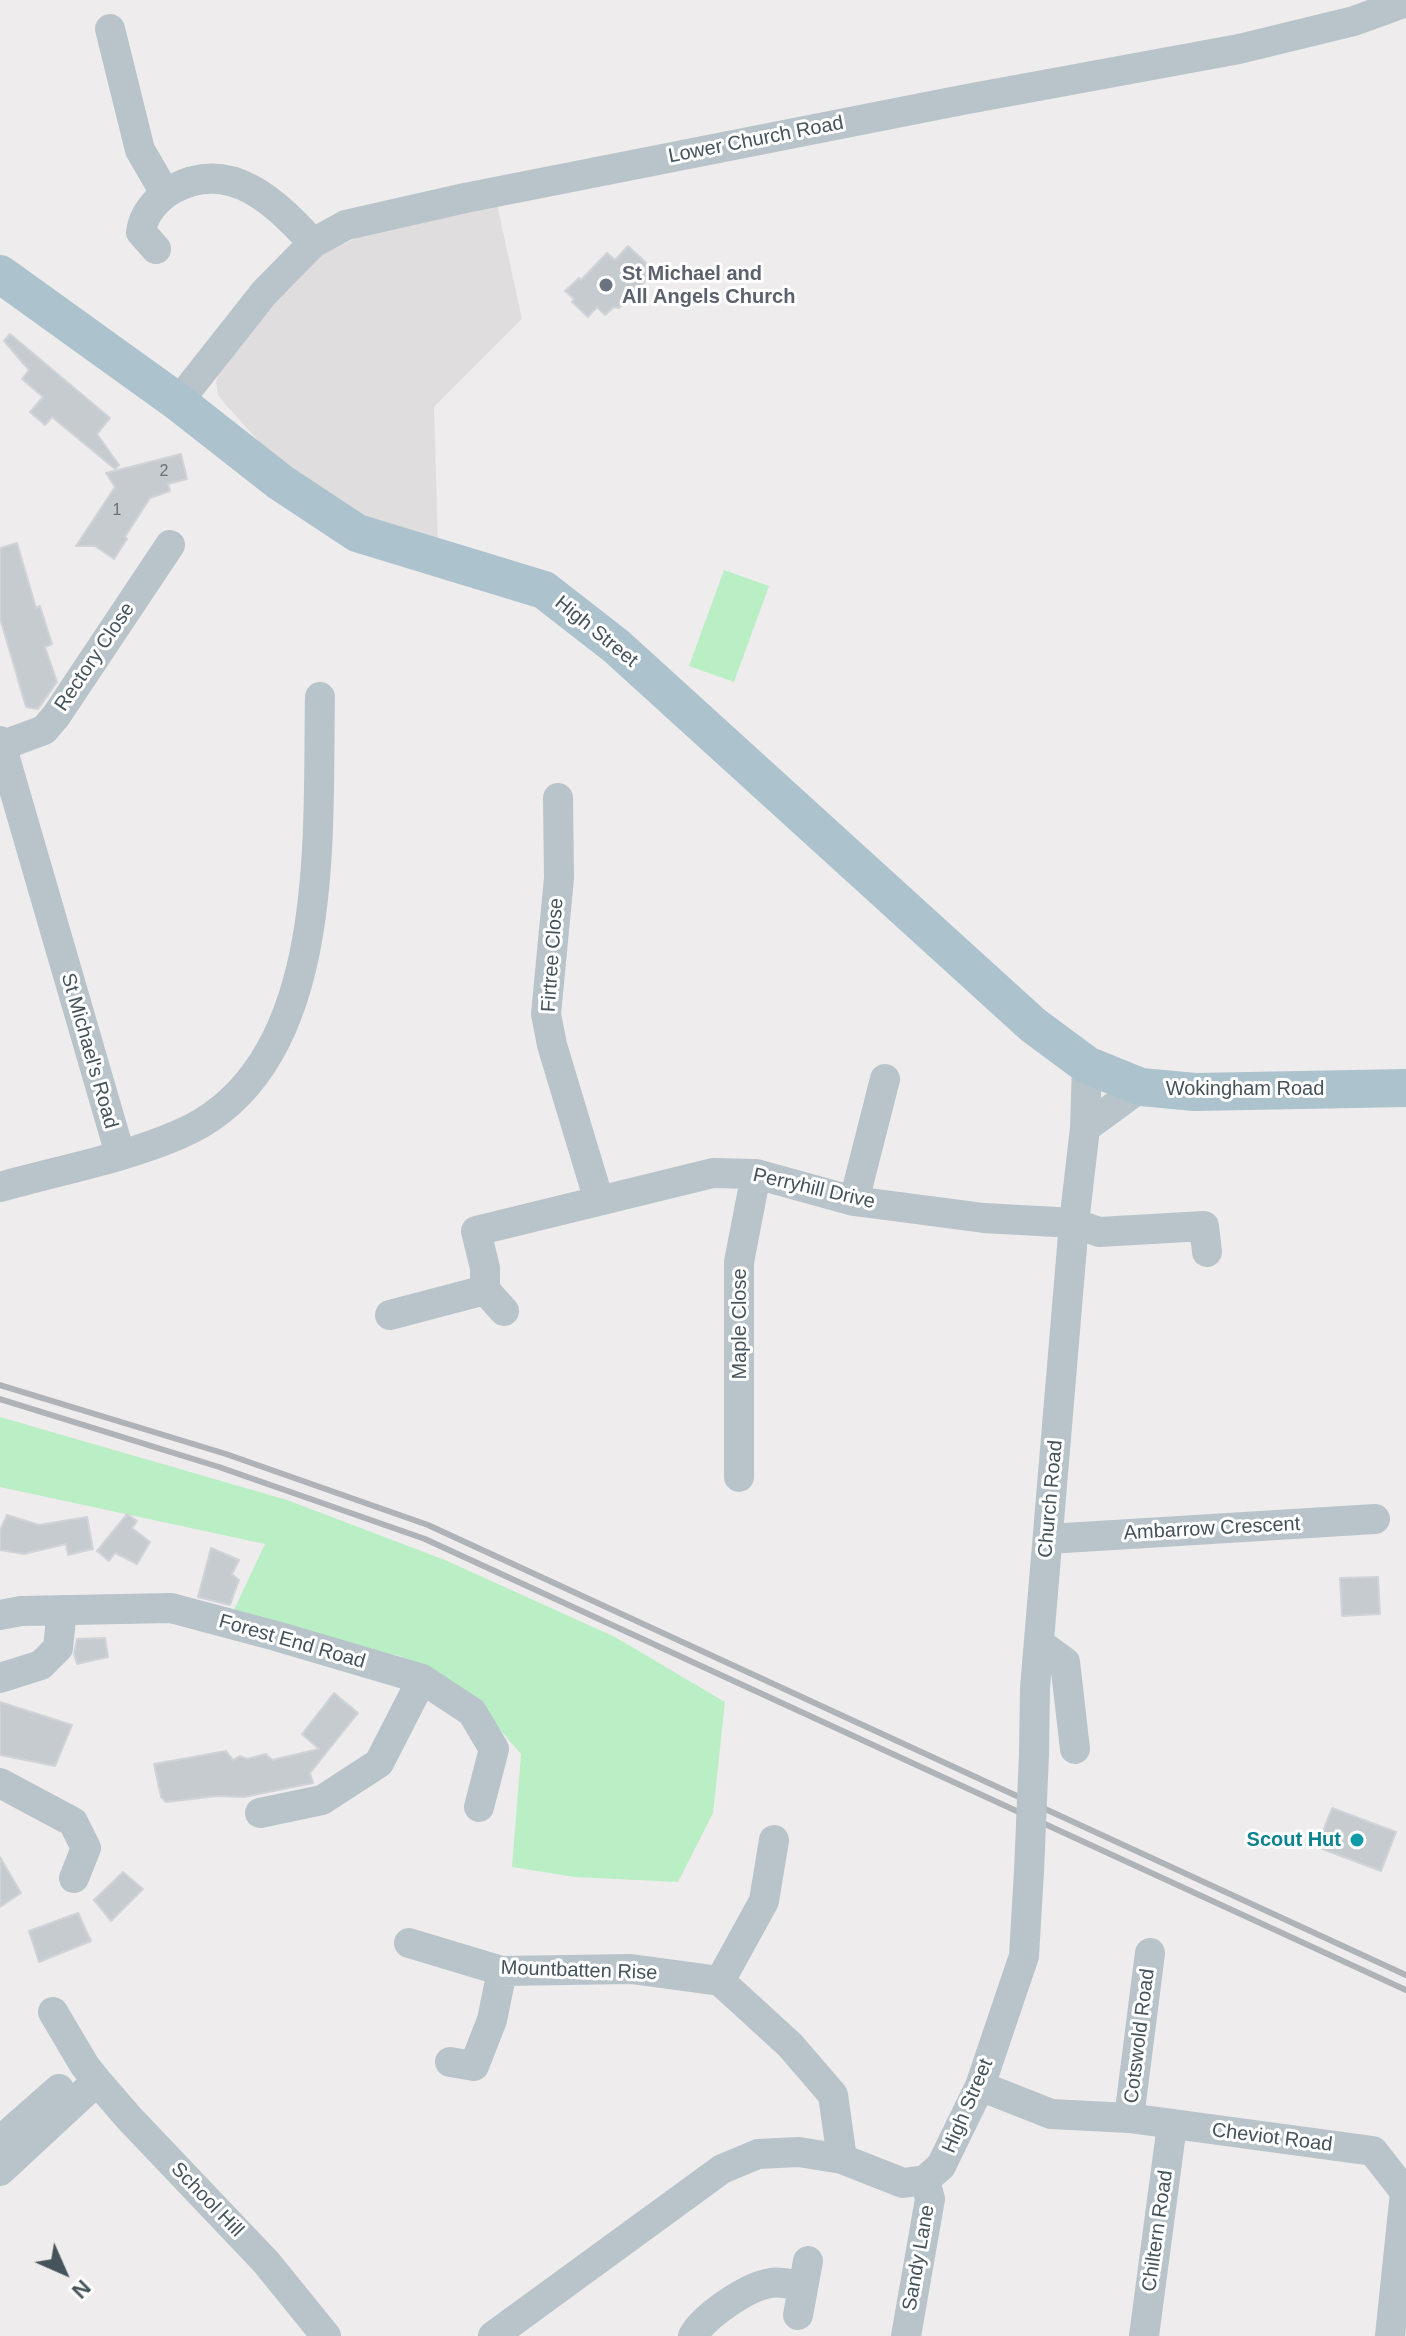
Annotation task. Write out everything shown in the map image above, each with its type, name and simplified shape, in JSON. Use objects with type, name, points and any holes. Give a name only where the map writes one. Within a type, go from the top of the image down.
[{"type":"main road","name":"High Street","points":[[0,274],[178,402],[280,482],[357,533],[544,590],[616,646],[1033,1025],[1087,1065]]},
{"type":"main road","name":"Wokingham Road","points":[[1087,1065],[1141,1087],[1195,1092],[1406,1088]]},
{"type":"street","name":"Lower Church Road","points":[[178,402],[264,293],[313,243],[346,225],[465,198],[962,100],[1239,49],[1354,21],[1406,2]]},
{"type":"street","points":[[110,29],[140,150],[165,193]]},
{"type":"street","points":[[156,249],[141,232],[142,219],[165,193],[186,182],[207,177],[228,178],[250,189],[276,208],[313,243]]},
{"type":"street","name":"Rectory Close","points":[[1,743],[44,730],[56,716],[170,545]]},
{"type":"street","name":"St Michael's Road","points":[[1,743],[8,798],[120,1154],[181,1134],[233,1101],[275,1044],[294,993],[306,946],[316,864],[320,697]]},
{"type":"street","name":"Firtree Close","points":[[558,798],[559,878],[546,1014],[552,1045],[599,1201]]},
{"type":"street","name":"Church Road","points":[[1029,1871],[1039,1643],[1074,1223],[1085,1128],[1087,1065]]},
{"type":"street","points":[[854,1201],[885,1079]]},
{"type":"street","points":[[1085,1128],[1141,1087]]},
{"type":"street","points":[[0,1187],[120,1154]]},
{"type":"street","name":"Perryhill Drive","points":[[390,1315],[494,1301],[476,1231],[713,1173],[756,1174],[854,1201],[984,1218],[1074,1223],[1099,1232],[1204,1226],[1207,1252]]},
{"type":"street","name":"Maple Close","points":[[739,1477],[739,1262],[756,1174]]},
{"type":"street","name":"Ambarrow Crescent","points":[[1048,1539],[1375,1519]]},
{"type":"street","name":"Forest End Road","points":[[0,1615],[21,1611],[171,1608],[422,1679],[472,1712],[494,1749],[479,1807]]},
{"type":"street","points":[[0,1678],[41,1665],[58,1648],[62,1610]]},
{"type":"street","points":[[1039,1643],[1065,1662],[1075,1749]]},
{"type":"street","points":[[260,1813],[322,1800],[379,1763],[422,1679]]},
{"type":"street","points":[[0,1783],[73,1822],[86,1848],[74,1878]]},
{"type":"street","points":[[774,1840],[764,1901],[720,1981],[790,2045],[833,2095],[842,2159]]},
{"type":"street","name":"High Street","points":[[925,2180],[941,2166],[980,2086],[1024,1956],[1029,1871]]},
{"type":"street","name":"Mountbatten Rise","points":[[409,1943],[502,1971],[631,1969],[720,1981]]},
{"type":"street","name":"Cotswold Road","points":[[1129,2118],[1150,1953]]},
{"type":"street","points":[[450,2062],[474,2066],[492,2020],[502,1971]]},
{"type":"street","name":"School Hill","points":[[53,2012],[91,2073],[130,2119],[266,2262],[326,2336]]},
{"type":"street","points":[[0,2141],[91,2073]]},
{"type":"street","points":[[0,2171],[91,2073]]},
{"type":"street","name":"Cheviot Road","points":[[980,2086],[1051,2114],[1129,2118],[1373,2151],[1405,2192],[1390,2336]]},
{"type":"street","name":"Chiltern Road","points":[[1144,2336],[1172,2125]]},
{"type":"street","points":[[493,2336],[722,2169],[758,2154],[799,2152],[842,2159],[903,2183],[925,2180]]},
{"type":"street","name":"Sandy Lane","points":[[906,2336],[930,2199],[925,2180]]},
{"type":"street","points":[[693,2336],[698,2326],[735,2298],[770,2283],[803,2287]]},
{"type":"shaded area","points":[[497,204],[522,319],[434,407],[438,544],[363,521],[286,471],[224,403],[218,395],[216,382],[221,369],[247,335],[316,257],[365,234]]},
{"type":"green space","points":[[724,570],[769,586],[734,682],[689,666]]},
{"type":"green space","points":[[0,1417],[287,1500],[445,1560],[615,1637],[725,1702],[713,1813],[678,1882],[575,1877],[512,1867],[521,1754],[467,1692],[400,1656],[266,1626],[232,1614],[265,1544],[0,1487]]},
{"type":"building","name":"St Michael and All Angels Church","points":[[628,246],[655,271],[619,308],[614,307],[605,315],[597,307],[588,317],[565,291],[579,278],[581,280],[607,253],[615,260]]},
{"type":"building","points":[[10,334],[110,418],[97,434],[119,465],[115,469],[52,417],[45,425],[30,412],[43,397],[22,379],[29,370],[4,341]]},
{"type":"building","points":[[181,454],[187,479],[168,484],[170,491],[150,498],[114,559],[95,546],[76,546],[115,487],[106,473]]},
{"type":"building","points":[[17,543],[36,608],[40,606],[52,644],[45,647],[57,682],[38,709],[26,707],[0,618],[0,548]]},
{"type":"building","points":[[127,1514],[137,1521],[132,1528],[150,1542],[137,1564],[115,1553],[109,1561],[97,1551]]},
{"type":"building","points":[[7,1515],[39,1525],[87,1517],[93,1549],[68,1555],[66,1544],[24,1554],[0,1550],[0,1530]]},
{"type":"building","points":[[211,1548],[239,1560],[232,1574],[239,1580],[230,1605],[198,1597]]},
{"type":"building","points":[[1378,1577],[1380,1614],[1342,1616],[1340,1578]]},
{"type":"building","points":[[105,1638],[108,1657],[77,1664],[74,1654],[77,1639]]},
{"type":"building","points":[[334,1693],[358,1713],[310,1773],[313,1783],[244,1797],[217,1796],[166,1802],[161,1797],[154,1764],[226,1751],[233,1760],[240,1756],[247,1759],[266,1754],[272,1760],[319,1749],[302,1734]]},
{"type":"building","points":[[0,1702],[72,1725],[55,1766],[0,1755]]},
{"type":"building","name":"Scout Hut","points":[[1332,1808],[1396,1832],[1381,1871],[1317,1847]]},
{"type":"building","points":[[0,1857],[21,1893],[0,1907]]},
{"type":"building","points":[[123,1872],[143,1889],[111,1921],[94,1900]]},
{"type":"building","points":[[78,1913],[91,1941],[39,1962],[29,1931]]},
{"type":"railway","points":[[0,1385],[226,1454],[428,1525],[1406,1975]]},
{"type":"railway","points":[[0,1399],[219,1467],[425,1539],[1406,1990]]},
{"type":"place","name":"St Michael and All Angels Church","points":[[606,285]]},
{"type":"place","name":"Scout Hut","points":[[1357,1840]]}]
